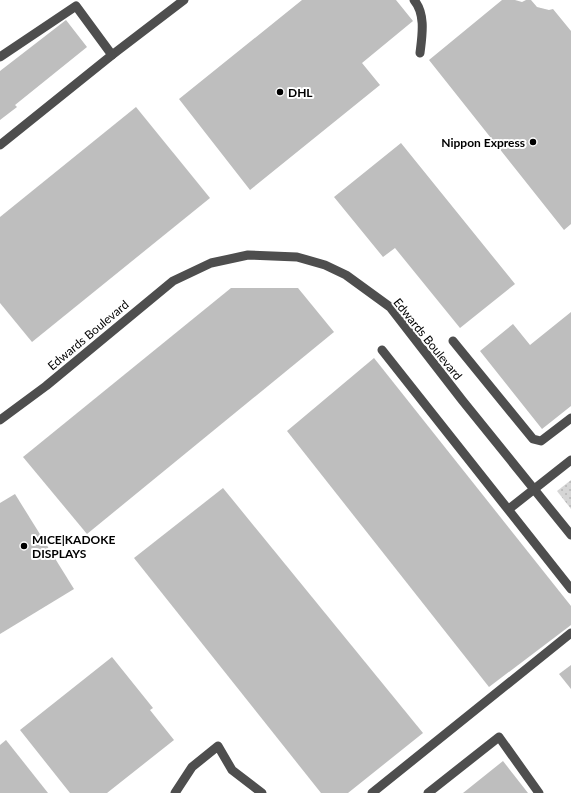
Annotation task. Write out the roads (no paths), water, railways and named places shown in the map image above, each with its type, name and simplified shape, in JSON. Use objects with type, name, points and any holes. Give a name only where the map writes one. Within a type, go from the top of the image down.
[{"type":"street","points":[[0,145],[112,55],[184,0]]},
{"type":"street","points":[[414,0],[418,4],[423,25],[420,53]]},
{"type":"street","points":[[0,57],[78,3],[112,55]]},
{"type":"street","name":"Edwards Boulevard","points":[[0,420],[46,386],[173,281],[211,263],[248,255],[297,257],[325,265],[346,275],[390,307],[462,400],[571,535]]},
{"type":"street","points":[[453,341],[533,439],[541,441],[571,418]]},
{"type":"street","points":[[382,350],[571,589]]},
{"type":"street","points":[[509,509],[571,460]]},
{"type":"street","points":[[372,793],[571,633]]},
{"type":"street","points":[[428,793],[499,737],[539,793]]},
{"type":"street","points":[[174,793],[192,767],[218,746],[232,770],[262,793]]},
{"type":"place","name":"DHL","points":[[280,92]]},
{"type":"place","name":"Nippon Express","points":[[533,142]]},
{"type":"place","name":"MICE|KADOKE DISPLAYS","points":[[24,546]]}]
